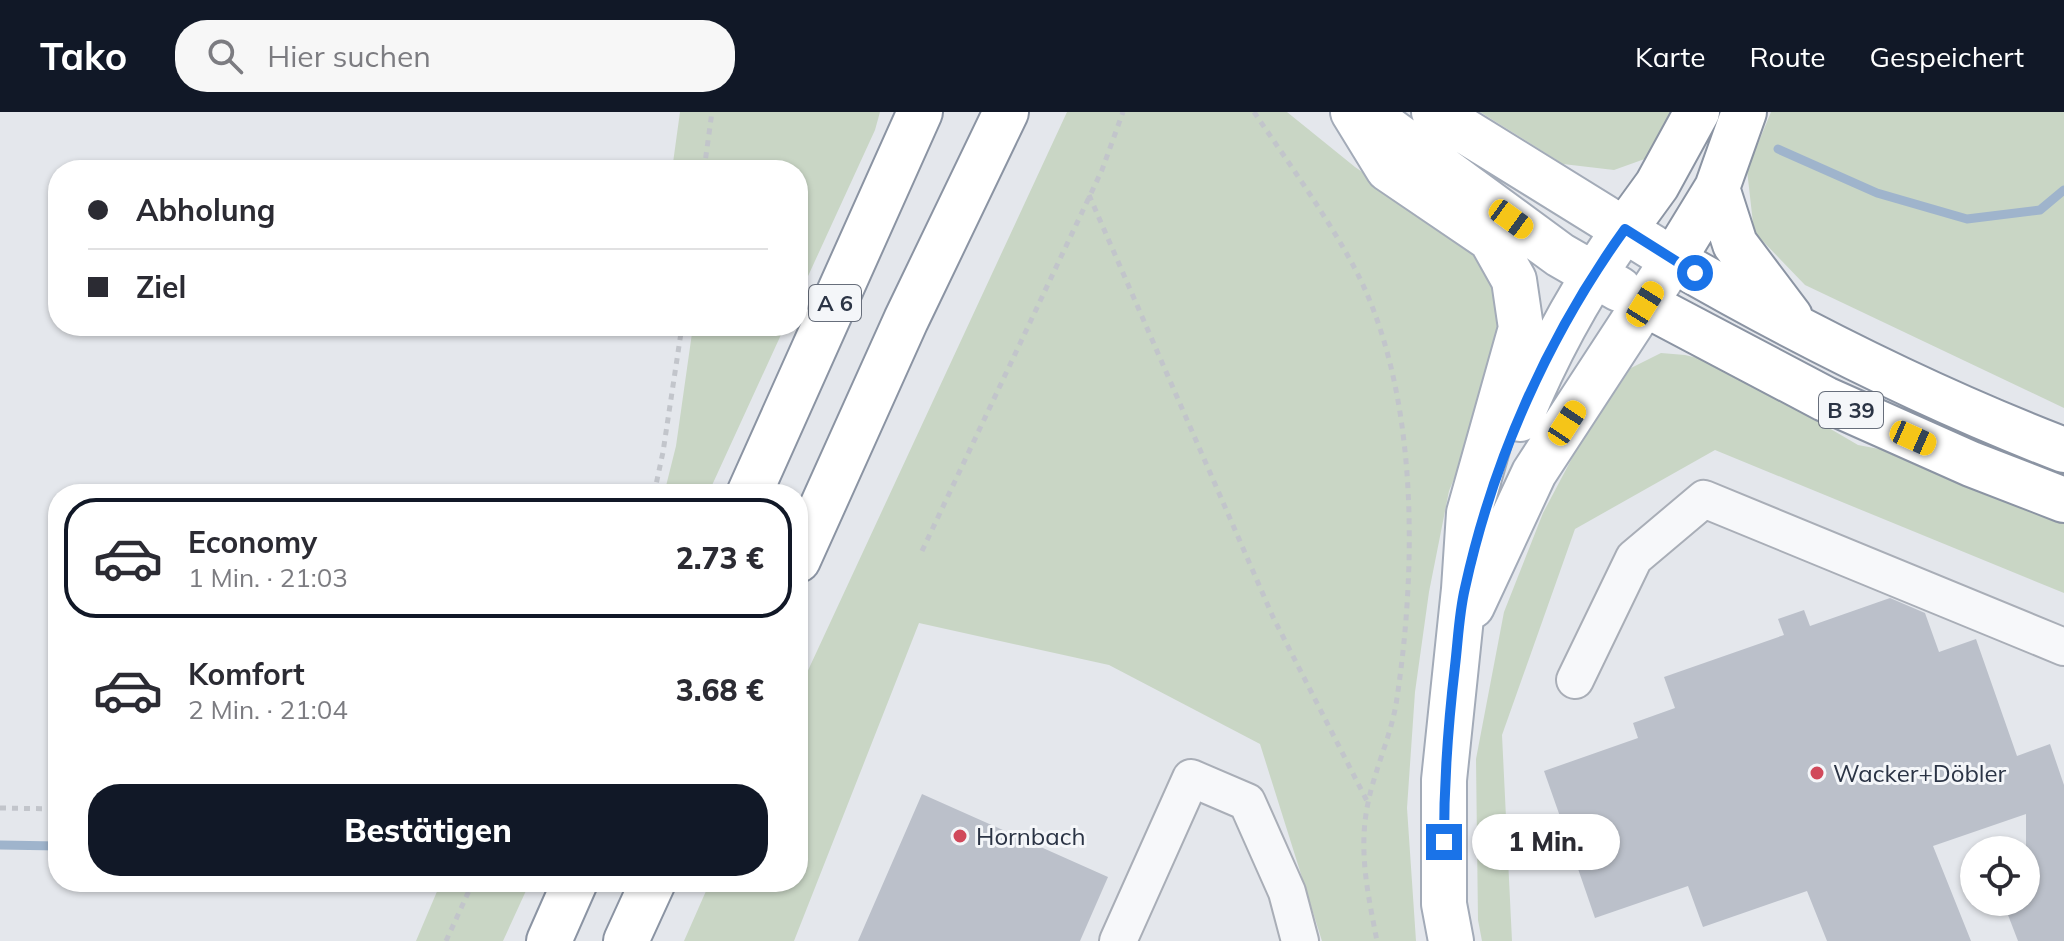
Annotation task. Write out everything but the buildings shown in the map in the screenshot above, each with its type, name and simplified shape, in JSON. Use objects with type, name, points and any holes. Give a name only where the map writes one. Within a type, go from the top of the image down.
[{"type":"main road","name":"A 6","points":[[753,484],[920,112]]},
{"type":"main road","points":[[808,538],[906,320],[1006,112]]},
{"type":"main road","points":[[1353,112],[1388,169],[1491,239],[1514,280],[1521,328],[1469,513],[1444,780],[1444,904],[1451,941]]},
{"type":"main road","name":"B 39","points":[[1365,112],[1560,255],[1592,275],[1825,399],[1971,464],[2064,500]]},
{"type":"main road","name":"B 39","points":[[1434,112],[1673,260],[1801,332],[1997,424],[2064,450]]},
{"type":"main road","points":[[1464,589],[1497,473],[1542,365],[1592,275],[1657,185],[1697,112]]},
{"type":"main road","points":[[1459,635],[1534,473],[1717,188],[1744,112]]},
{"type":"main road","points":[[1717,188],[1735,244],[1801,332]]},
{"type":"main road","points":[[549,941],[571,892]]},
{"type":"main road","points":[[626,941],[648,892]]},
{"type":"lane","points":[[1575,680],[1634,558],[1704,499],[2064,647]]},
{"type":"lane","points":[[1118,941],[1191,778],[1247,802],[1287,892],[1300,941]]},
{"type":"path","points":[[705,160],[712,112]]},
{"type":"path","points":[[922,551],[1102,170],[1123,112]]},
{"type":"path","points":[[1254,112],[1353,266],[1375,319],[1392,375],[1406,464],[1407,616],[1396,702],[1368,803],[1362,851],[1377,941]]},
{"type":"path","points":[[1089,195],[1273,617],[1368,803]]},
{"type":"path","points":[[656,484],[680,336]]},
{"type":"path","points":[[0,808],[48,809]]},
{"type":"path","points":[[446,941],[468,892]]},
{"type":"green space","points":[[680,112],[880,112],[875,130],[808,276],[808,160],[673,160]]},
{"type":"green space","points":[[1067,112],[1287,112],[1355,167],[1448,231],[1484,262],[1506,318],[1503,359],[1449,491],[1429,592],[1415,692],[1407,808],[1416,941],[1322,941],[1260,744],[1109,665],[919,623],[794,941],[684,941],[706,892],[808,892],[808,670]]},
{"type":"green space","points":[[1480,112],[1674,112],[1653,156],[1614,170],[1563,164]]},
{"type":"green space","points":[[1771,112],[2064,112],[2064,408],[1805,285],[1754,232],[1747,170]]},
{"type":"green space","points":[[692,336],[780,336],[713,484],[666,484],[676,446]]},
{"type":"green space","points":[[1661,353],[1718,363],[1858,445],[1890,451],[2064,522],[2064,593],[1715,450],[1575,529],[1502,735],[1512,941],[1482,941],[1478,920],[1476,759],[1504,612],[1543,513],[1579,445],[1631,368]]},
{"type":"green space","points":[[437,892],[525,892],[503,941],[416,941]]},
{"type":"waterway","points":[[1778,149],[1877,193],[1967,219],[2040,210],[2064,190]]},
{"type":"waterway","points":[[0,845],[48,846]]},
{"type":"place","name":"Wacker+Döbler","points":[[1817,773]]},
{"type":"place","name":"Hornbach","points":[[960,836]]},
{"type":"route","points":[[1444,842],[1444,780],[1464,589],[1497,473],[1542,365],[1592,275],[1625,229],[1695,273]]}]
